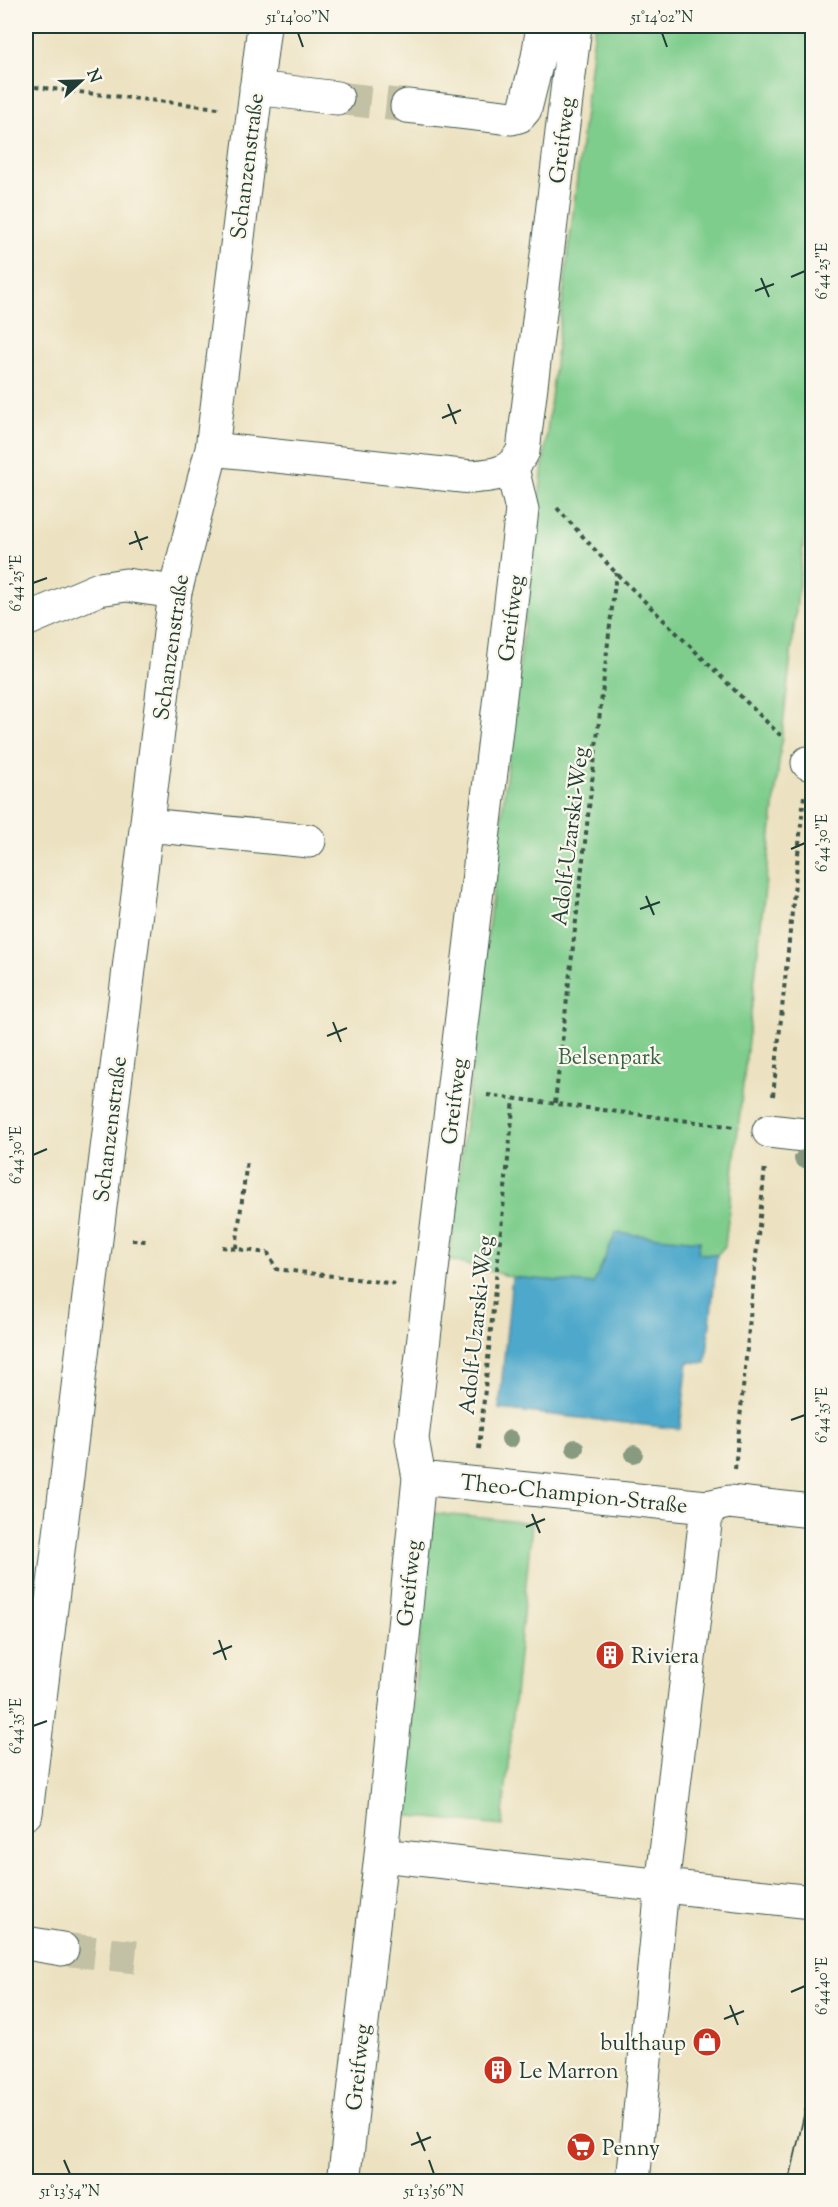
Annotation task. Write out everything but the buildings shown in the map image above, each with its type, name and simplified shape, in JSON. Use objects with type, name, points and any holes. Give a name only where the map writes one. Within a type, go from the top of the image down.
[{"type":"street","name":"Schanzenstraße","points":[[26,1813],[175,592],[212,448],[264,26]]},
{"type":"street","points":[[407,106],[512,118],[519,116],[525,109],[543,26]]},
{"type":"street","name":"Greifweg","points":[[344,2181],[381,1856],[419,1478],[412,1439],[522,510],[512,468],[523,451],[575,26]]},
{"type":"street","points":[[254,100],[337,98]]},
{"type":"street","points":[[212,448],[471,477],[490,476],[512,468]]},
{"type":"street","points":[[26,620],[99,589],[126,585],[175,592]]},
{"type":"street","points":[[147,825],[309,841]]},
{"type":"street","points":[[769,1131],[813,1136]]},
{"type":"street","name":"Theo-Champion-Straße","points":[[419,1478],[707,1506],[662,1887],[633,2181]]},
{"type":"street","points":[[707,1506],[729,1502],[813,1511]]},
{"type":"street","points":[[381,1856],[813,1902]]},
{"type":"street","points":[[26,1943],[62,1948]]},
{"type":"path","points":[[26,86],[254,100]]},
{"type":"path","points":[[512,468],[536,484],[616,573],[810,763]]},
{"type":"path","name":"Adolf-Uzarski-Weg","points":[[555,1103],[616,573]]},
{"type":"path","points":[[454,1090],[769,1131]]},
{"type":"path","name":"Adolf-Uzarski-Weg","points":[[477,1482],[514,1099]]},
{"type":"path","points":[[236,1248],[247,1160]]},
{"type":"path","points":[[222,1247],[268,1253],[276,1269],[400,1285]]},
{"type":"green space","name":"Belsenpark","points":[[595,26],[812,26],[812,467],[725,1246],[717,1255],[698,1253],[700,1241],[594,1284],[512,1277],[449,1260]]},
{"type":"green space","points":[[432,1513],[532,1523],[502,1826],[402,1815]]},
{"type":"water","points":[[616,1233],[700,1241],[698,1253],[717,1255],[706,1363],[688,1362],[680,1429],[499,1409],[512,1277],[593,1284]]},
{"type":"tunnel","points":[[337,98],[407,106]]},
{"type":"tunnel","points":[[62,1949],[136,1957]]},
{"type":"tram line","points":[[789,2182],[812,2079]]},
{"type":"place","name":"Riviera","points":[[610,1655]]},
{"type":"place","name":"bulthaup","points":[[707,2042]]},
{"type":"place","name":"Le Marron","points":[[498,2070]]},
{"type":"place","name":"Penny","points":[[581,2147]]}]
